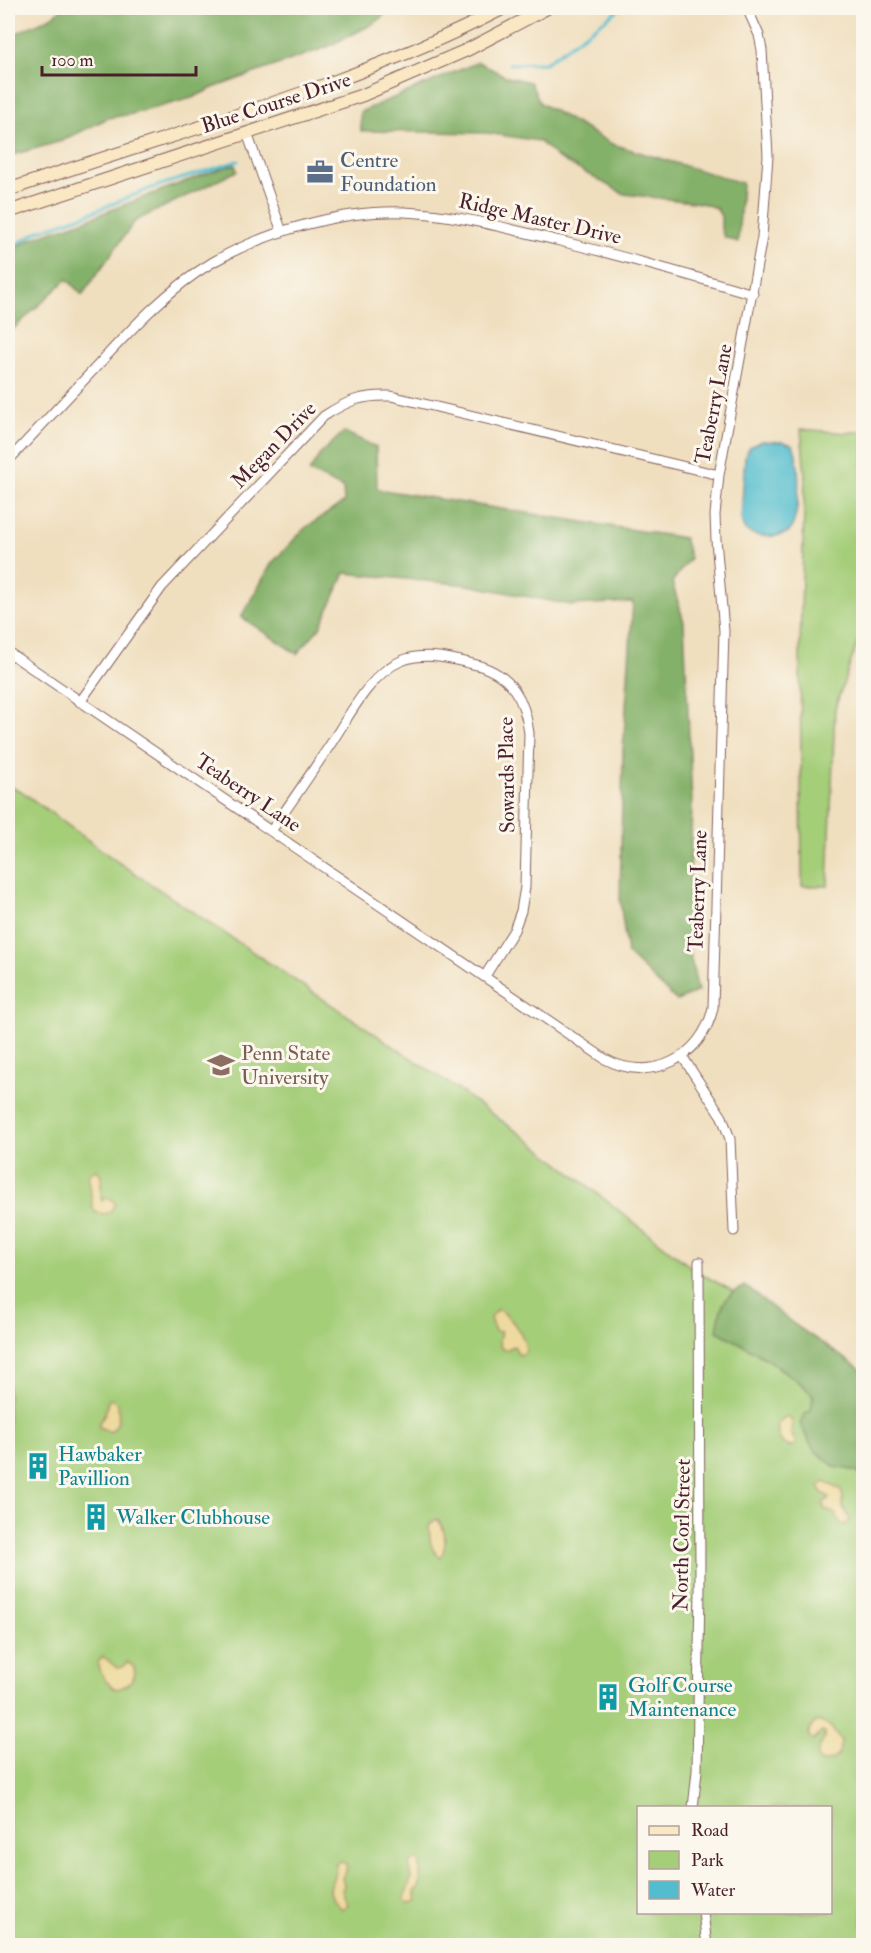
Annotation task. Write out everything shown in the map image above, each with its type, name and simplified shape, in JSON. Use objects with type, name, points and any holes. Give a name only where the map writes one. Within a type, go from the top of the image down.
[{"type":"main road","name":"Blue Course Drive","points":[[8,190],[333,83],[420,48],[504,8]]},
{"type":"main road","name":"Blue Course Drive","points":[[8,212],[328,107],[397,81],[475,46],[547,8]]},
{"type":"street","name":"Teaberry Lane","points":[[80,702],[613,1063],[624,1067],[645,1069],[667,1064],[682,1056],[701,1038],[707,1028],[713,1008],[724,631],[716,514],[719,475],[762,237],[768,156],[762,50],[759,34],[747,8]]},
{"type":"street","points":[[247,133],[282,232]]},
{"type":"street","name":"Ridge Master Drive","points":[[8,461],[136,324],[176,289],[213,262],[282,232],[332,218],[373,212],[449,216],[618,255],[753,294]]},
{"type":"street","name":"Megan Drive","points":[[80,702],[162,587],[324,416],[355,399],[370,395],[391,396],[719,475]]},
{"type":"street","points":[[8,652],[80,702]]},
{"type":"street","name":"Sowards Place","points":[[271,831],[367,690],[390,666],[402,660],[426,656],[469,663],[495,672],[516,691],[524,704],[527,717],[529,733],[525,878],[521,911],[514,930],[485,976]]},
{"type":"street","points":[[682,1056],[722,1117],[730,1139],[734,1231]]},
{"type":"street","name":"North Corl Street","points":[[693,1806],[697,1772],[701,1568],[699,1262]]},
{"type":"street","points":[[703,1914],[707,1946]]},
{"type":"green space","points":[[62,8],[390,8],[379,20],[327,47],[213,88],[192,98],[108,118],[62,141],[8,156],[8,39],[57,13]]},
{"type":"green space","points":[[390,8],[414,8],[424,11],[423,14],[415,15]]},
{"type":"green space","points":[[478,62],[507,77],[530,82],[540,103],[612,144],[742,183],[738,242],[724,237],[721,229],[721,216],[716,208],[701,203],[624,194],[558,158],[539,141],[487,133],[361,131],[360,112]]},
{"type":"green space","points":[[235,164],[237,171],[135,221],[82,295],[67,279],[8,334],[8,253],[16,247]]},
{"type":"green space","points":[[801,429],[846,433],[863,431],[863,627],[835,708],[828,886],[802,886],[800,648],[805,476]]},
{"type":"green space","points":[[344,432],[376,447],[377,489],[684,538],[690,558],[672,582],[684,622],[692,803],[688,945],[698,991],[677,1001],[627,954],[620,900],[623,751],[633,602],[571,605],[468,585],[345,573],[320,627],[297,654],[241,617],[272,563],[305,528],[344,502],[343,488],[309,472],[321,453]]},
{"type":"green space","name":"Penn State University","points":[[8,786],[21,791],[115,860],[447,1082],[533,1143],[696,1271],[795,1325],[864,1372],[863,1945],[8,1945]]},
{"type":"green space","points":[[745,1286],[795,1325],[863,1371],[863,1478],[857,1471],[835,1467],[813,1449],[800,1424],[804,1415],[811,1410],[813,1395],[768,1360],[717,1331],[719,1316],[727,1299]]},
{"type":"sand","points":[[96,1169],[101,1175],[102,1201],[106,1198],[112,1199],[115,1204],[110,1212],[105,1214],[95,1212],[92,1204],[88,1176]]},
{"type":"sand","points":[[497,1309],[507,1316],[521,1334],[526,1348],[525,1353],[519,1355],[514,1346],[505,1350],[501,1348],[499,1341],[501,1332],[495,1331],[490,1319]]},
{"type":"sand","points":[[111,1399],[118,1404],[119,1416],[116,1426],[110,1432],[99,1427],[99,1423]]},
{"type":"sand","points":[[785,1417],[789,1417],[792,1422],[791,1433],[796,1443],[793,1447],[785,1445],[778,1435],[778,1423]]},
{"type":"sand","points":[[825,1482],[841,1490],[842,1506],[851,1520],[844,1525],[841,1524],[836,1514],[824,1509],[824,1502],[829,1497],[821,1492],[819,1486]]},
{"type":"sand","points":[[434,1520],[438,1520],[441,1524],[445,1538],[441,1557],[434,1551],[431,1544],[429,1526]]},
{"type":"sand","points":[[103,1656],[117,1668],[123,1667],[127,1662],[132,1665],[135,1674],[130,1682],[116,1689],[109,1684],[98,1662]]},
{"type":"sand","points":[[818,1721],[830,1726],[841,1741],[839,1754],[825,1762],[819,1760],[818,1757],[824,1733],[822,1732],[813,1740],[808,1735],[813,1724]]},
{"type":"sand","points":[[415,1859],[420,1864],[420,1886],[415,1892],[417,1901],[408,1904],[405,1901],[405,1895],[411,1879],[409,1864]]},
{"type":"sand","points":[[340,1861],[347,1867],[342,1878],[344,1885],[342,1891],[348,1904],[342,1909],[335,1902],[330,1891],[336,1864]]},
{"type":"water","points":[[761,441],[784,442],[793,445],[796,453],[798,502],[796,514],[789,532],[778,535],[755,535],[744,529],[741,519],[745,456],[750,447]]},
{"type":"waterway","points":[[509,64],[545,63],[621,8]]},
{"type":"waterway","points":[[8,249],[39,231],[154,187],[238,161]]},
{"type":"place","name":"Centre Foundation","points":[[320,172]]},
{"type":"place","name":"Penn State University","points":[[221,1065]]},
{"type":"place","name":"Hawbaker Pavillion","points":[[38,1466]]},
{"type":"place","name":"Walker Clubhouse","points":[[96,1517]]},
{"type":"place","name":"Golf Course Maintenance","points":[[608,1697]]}]
